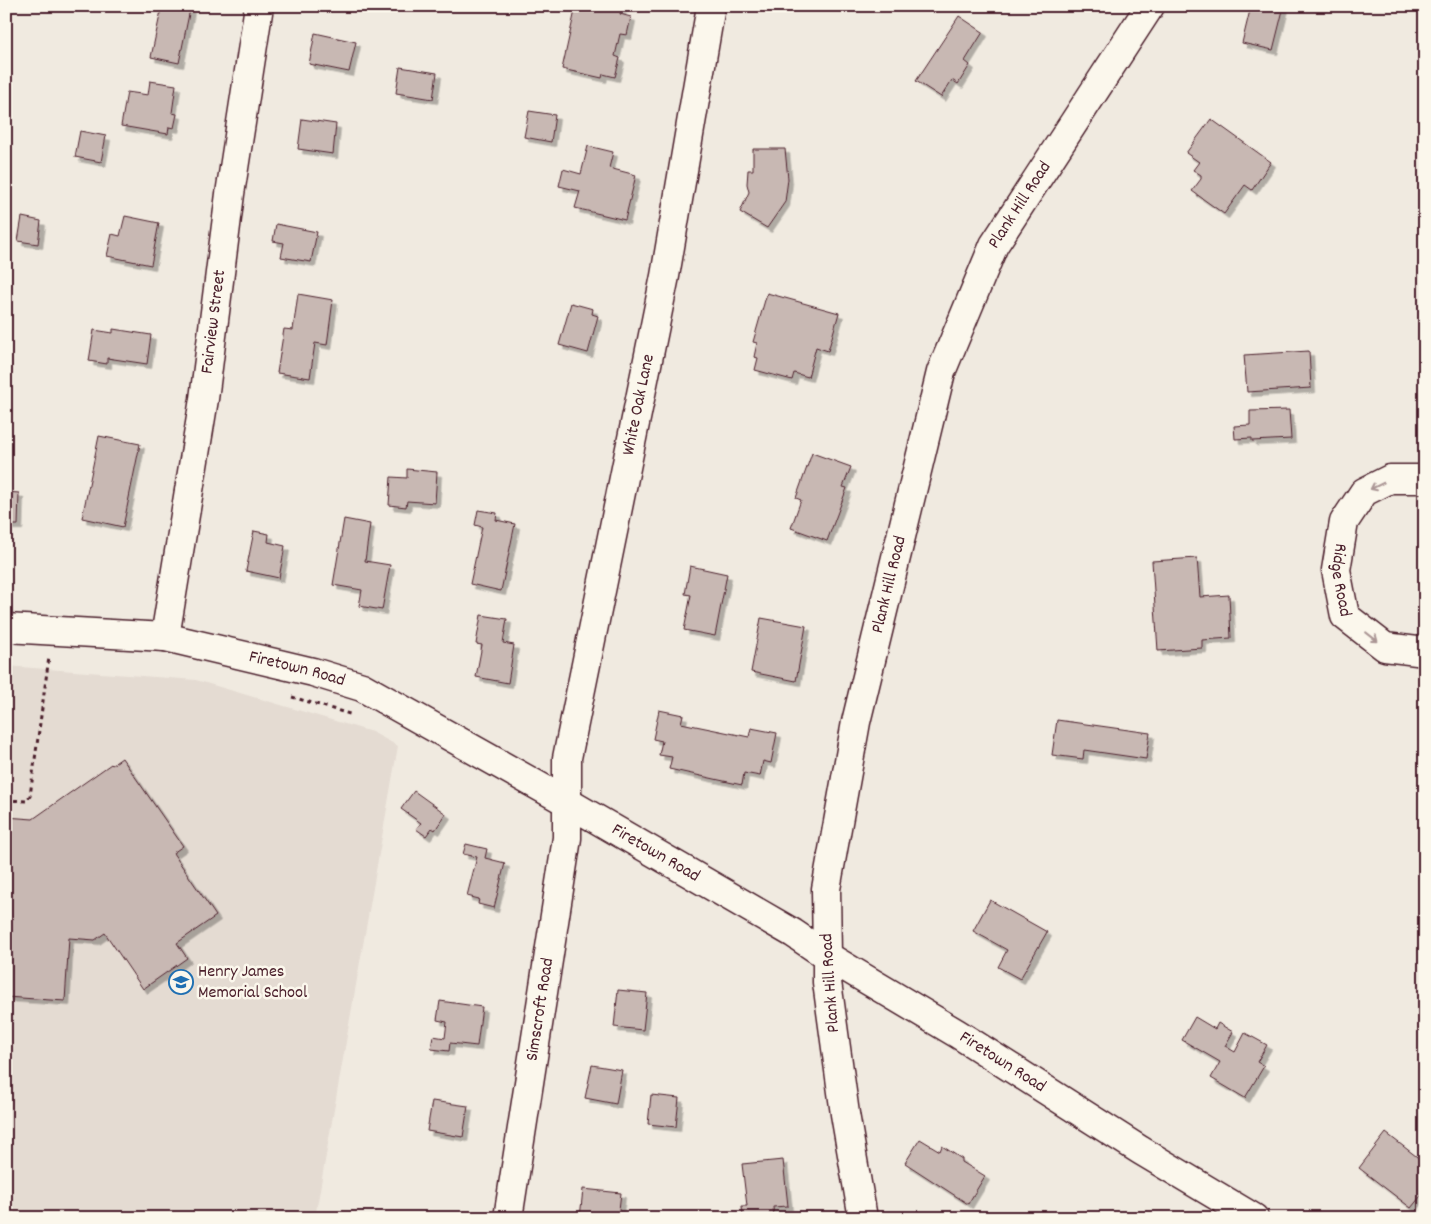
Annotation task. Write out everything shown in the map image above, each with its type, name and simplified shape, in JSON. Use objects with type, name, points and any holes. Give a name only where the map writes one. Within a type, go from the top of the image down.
[{"type":"street","name":"Fairview Street","points":[[165,637],[204,399],[230,194],[259,6]]},
{"type":"street","name":"White Oak Lane","points":[[567,802],[567,758],[665,276],[711,6]]},
{"type":"street","name":"Plank Hill Road","points":[[863,1218],[845,1114],[828,982],[826,889],[856,722],[941,372],[994,246],[1150,6]]},
{"type":"street","name":"Ridge Road","points":[[1425,479],[1390,480],[1364,492],[1344,522],[1336,570],[1345,616],[1385,647],[1425,652]]},
{"type":"street","name":"Firetown Road","points":[[6,628],[165,637],[303,670],[362,687],[567,802],[793,933],[827,956],[958,1034],[1140,1150],[1254,1218]]},
{"type":"street","name":"Simscroft Road","points":[[508,1218],[567,838],[567,802]]},
{"type":"path","points":[[6,800],[26,801],[30,796],[50,654],[41,654]]},
{"type":"path","points":[[288,696],[354,715]]},
{"type":"shaded area","name":"Henry James Memorial School","points":[[6,666],[196,680],[372,732],[398,746],[315,1218],[6,1218]]},
{"type":"building","points":[[162,6],[181,6],[190,9],[179,63],[151,57]]},
{"type":"building","points":[[576,6],[622,6],[620,14],[631,17],[627,35],[620,34],[615,56],[620,58],[615,77],[603,74],[602,78],[562,69]]},
{"type":"building","points":[[1251,6],[1284,6],[1273,50],[1242,43]]},
{"type":"building","points":[[959,16],[983,32],[965,61],[970,65],[958,84],[952,80],[941,97],[916,81]]},
{"type":"building","points":[[315,33],[356,42],[349,72],[309,64]]},
{"type":"building","points":[[400,67],[437,73],[433,99],[396,93]]},
{"type":"building","points":[[150,81],[176,85],[172,113],[177,114],[174,128],[169,127],[168,134],[121,126],[127,92],[148,95]]},
{"type":"building","points":[[529,111],[555,115],[551,142],[524,137]]},
{"type":"building","points":[[302,119],[336,124],[333,154],[298,149]]},
{"type":"building","points":[[1211,119],[1271,162],[1252,190],[1245,185],[1224,214],[1192,191],[1201,179],[1201,175],[1193,170],[1199,162],[1186,153]]},
{"type":"building","points":[[80,131],[106,136],[101,162],[75,157]]},
{"type":"building","points":[[588,146],[613,152],[609,168],[636,175],[625,220],[575,208],[580,191],[559,186],[563,169],[581,174]]},
{"type":"building","points":[[753,149],[785,149],[788,179],[785,202],[767,228],[740,212],[749,192],[747,184],[748,170],[753,170]]},
{"type":"building","points":[[125,216],[159,223],[151,265],[107,256],[112,234],[120,236]]},
{"type":"building","points":[[22,217],[41,221],[38,244],[18,241]]},
{"type":"building","points":[[276,224],[317,232],[311,262],[281,257],[284,243],[273,241]]},
{"type":"building","points":[[767,293],[839,313],[828,351],[816,347],[808,377],[794,373],[792,380],[755,370],[758,358],[754,357],[757,343],[753,342]]},
{"type":"building","points":[[298,294],[333,300],[327,345],[315,343],[310,378],[277,373],[284,329],[293,330]]},
{"type":"building","points":[[571,303],[593,309],[592,314],[598,316],[588,353],[559,345]]},
{"type":"building","points":[[113,329],[151,335],[147,364],[107,358],[107,364],[89,361],[94,330],[113,333]]},
{"type":"building","points":[[1309,351],[1311,388],[1247,392],[1244,355]]},
{"type":"building","points":[[1289,410],[1291,439],[1252,441],[1252,438],[1235,439],[1234,426],[1250,425],[1250,411]]},
{"type":"building","points":[[99,436],[140,444],[123,527],[82,518]]},
{"type":"building","points":[[812,453],[851,467],[843,487],[847,488],[827,541],[791,528],[801,500],[796,498]]},
{"type":"building","points":[[407,469],[437,472],[435,503],[407,501],[406,507],[389,505],[391,477],[407,478]]},
{"type":"building","points":[[6,492],[19,493],[18,525],[6,525]]},
{"type":"building","points":[[478,510],[497,513],[496,520],[515,524],[501,591],[470,584],[482,527],[475,525]]},
{"type":"building","points":[[344,519],[370,524],[365,561],[390,565],[382,610],[359,606],[362,590],[333,585]]},
{"type":"building","points":[[254,531],[269,534],[268,542],[285,546],[279,578],[246,571]]},
{"type":"building","points":[[1197,558],[1200,597],[1229,595],[1231,638],[1202,640],[1202,648],[1158,651],[1152,561]]},
{"type":"building","points":[[690,566],[727,574],[715,636],[684,630],[691,595],[685,594]]},
{"type":"building","points":[[481,615],[507,619],[503,643],[514,645],[508,683],[476,677],[482,645],[476,644]]},
{"type":"building","points":[[761,618],[806,626],[796,681],[751,672]]},
{"type":"building","points":[[659,710],[683,715],[681,723],[749,737],[751,728],[777,733],[771,763],[763,761],[760,776],[744,773],[742,785],[669,769],[672,757],[659,755],[662,741],[653,739]]},
{"type":"building","points":[[1057,720],[1150,733],[1146,759],[1084,750],[1083,759],[1052,755]]},
{"type":"building","points":[[122,758],[183,846],[173,853],[216,916],[177,943],[187,958],[143,989],[105,933],[95,940],[69,938],[65,1001],[6,997],[6,817],[33,819]]},
{"type":"building","points":[[414,791],[446,814],[435,830],[432,828],[426,836],[416,829],[421,823],[401,809]]},
{"type":"building","points":[[466,844],[487,849],[485,858],[505,863],[494,908],[478,904],[479,899],[467,896],[477,857],[463,854]]},
{"type":"building","points":[[990,900],[1047,932],[1020,979],[998,967],[1007,950],[973,931]]},
{"type":"building","points":[[618,990],[647,993],[643,1030],[614,1027]]},
{"type":"building","points":[[440,1001],[482,1007],[477,1046],[450,1043],[449,1051],[431,1049],[433,1036],[445,1038],[447,1022],[437,1020]]},
{"type":"building","points":[[1195,1017],[1215,1029],[1218,1023],[1233,1032],[1225,1046],[1235,1052],[1245,1033],[1267,1045],[1257,1062],[1264,1066],[1245,1098],[1211,1078],[1220,1062],[1182,1040]]},
{"type":"building","points":[[592,1065],[622,1070],[616,1104],[585,1098]]},
{"type":"building","points":[[651,1095],[679,1098],[676,1127],[648,1124]]},
{"type":"building","points":[[432,1101],[468,1106],[463,1137],[427,1131]]},
{"type":"building","points":[[1386,1133],[1425,1163],[1425,1191],[1411,1208],[1359,1168]]},
{"type":"building","points":[[920,1139],[940,1151],[942,1146],[962,1159],[962,1162],[985,1176],[968,1204],[905,1163]]},
{"type":"building","points":[[783,1160],[788,1206],[773,1207],[774,1218],[743,1218],[742,1206],[747,1206],[742,1164]]},
{"type":"building","points":[[583,1189],[621,1193],[618,1218],[580,1218]]},
{"type":"place","name":"Henry James Memorial School","points":[[181,982]]}]
